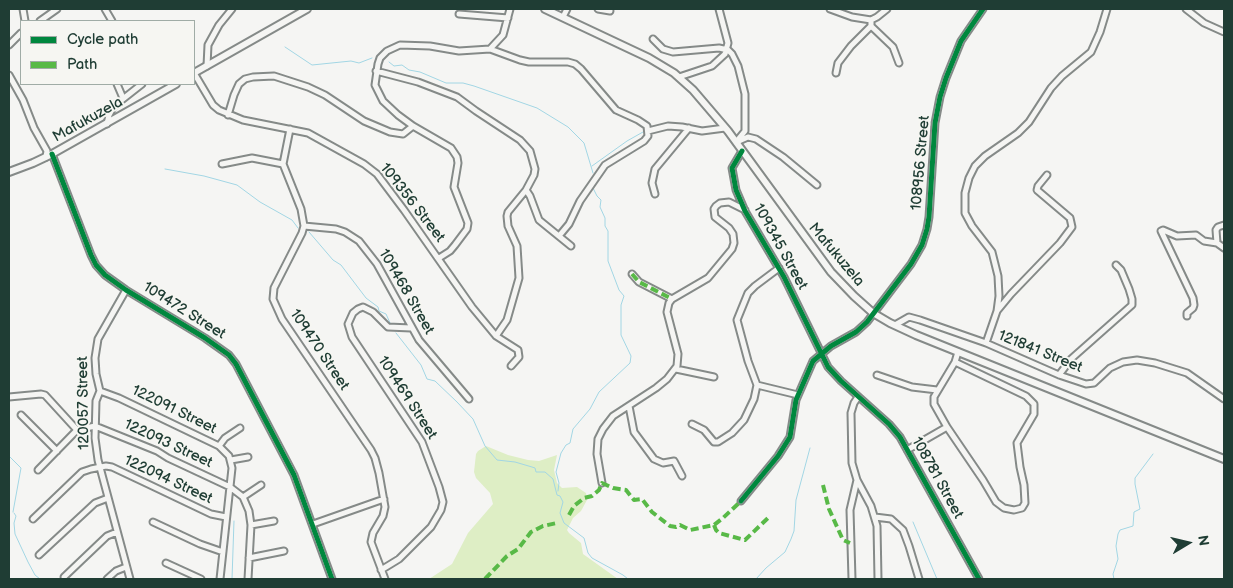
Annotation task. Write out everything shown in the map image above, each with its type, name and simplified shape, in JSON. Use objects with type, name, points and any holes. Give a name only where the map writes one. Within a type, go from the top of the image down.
[{"type":"main road","points":[[195,72],[298,11],[307,9]]},
{"type":"main road","name":"Mafukuzela","points":[[545,9],[649,58],[679,77],[693,90],[736,142],[831,272],[874,313],[895,325],[958,352],[1224,459]]},
{"type":"main road","name":"Mafukuzela","points":[[9,172],[49,155],[108,124],[174,85]]},
{"type":"street","points":[[41,20],[57,9]]},
{"type":"street","points":[[105,9],[111,20]]},
{"type":"street","points":[[207,66],[208,45],[219,25],[232,9]]},
{"type":"street","points":[[490,49],[503,34],[510,9]]},
{"type":"street","points":[[563,17],[567,9]]},
{"type":"street","points":[[598,9],[610,11]]},
{"type":"street","points":[[679,77],[712,66],[720,60],[727,50],[727,38],[719,9]]},
{"type":"street","points":[[830,9],[871,23],[893,47],[899,63]]},
{"type":"street","points":[[836,73],[836,68],[841,59],[851,46],[871,23],[887,9]]},
{"type":"street","name":"108956 Street","points":[[741,501],[785,447],[790,437],[794,405],[813,361],[831,346],[856,332],[874,313],[911,264],[925,237],[930,206],[936,123],[940,97],[961,41],[983,9]]},
{"type":"street","points":[[986,343],[997,311],[999,286],[994,256],[965,213],[965,193],[969,178],[975,166],[985,156],[1018,133],[1029,122],[1051,88],[1062,76],[1091,52],[1107,9]]},
{"type":"street","points":[[1186,9],[1204,23],[1224,32]]},
{"type":"street","points":[[458,14],[508,18]]},
{"type":"street","points":[[9,45],[20,34]]},
{"type":"street","points":[[653,39],[663,49],[672,52],[702,48],[719,48],[730,51],[736,59],[745,94],[745,132],[736,142]]},
{"type":"street","points":[[439,258],[450,251],[467,229],[468,223],[454,187],[458,163],[457,156],[451,148],[398,115],[380,96],[375,85],[376,71],[380,58],[392,48],[400,45],[430,46],[458,51],[490,49],[529,62],[568,62],[575,64],[616,110],[644,123],[648,136],[644,141],[604,165],[580,201],[569,224],[559,236]]},
{"type":"street","points":[[376,71],[418,82],[451,94],[520,140],[530,151],[535,169],[531,181],[507,216],[508,226],[517,246],[519,278],[507,320],[496,336]]},
{"type":"street","name":"109472 Street","points":[[9,75],[49,155],[96,265],[105,275],[126,290],[206,338],[229,355],[249,386],[285,456],[313,524],[332,579]]},
{"type":"street","name":"109356 Street","points":[[195,75],[213,105],[228,115],[243,120],[308,133],[372,170],[384,182],[472,307],[496,336],[519,352],[519,357],[511,366]]},
{"type":"street","points":[[228,115],[239,84],[245,79],[253,77],[274,76],[308,87],[325,95],[364,120],[390,132],[403,134],[413,126]]},
{"type":"street","points":[[117,85],[123,98]]},
{"type":"street","points":[[108,124],[111,110],[141,85]]},
{"type":"street","points":[[648,131],[668,126],[702,131],[725,128]]},
{"type":"street","points":[[655,194],[652,182],[655,169],[689,128]]},
{"type":"street","points":[[290,129],[283,164],[302,209],[304,226]]},
{"type":"street","points":[[736,142],[748,138],[756,139],[783,157],[818,185]]},
{"type":"street","name":"109345 Street","points":[[742,151],[734,163],[732,175],[734,186],[745,211],[779,268],[822,354]]},
{"type":"street","points":[[222,164],[252,158],[283,164]]},
{"type":"street","points":[[997,311],[1060,243],[1072,227],[1070,218],[1037,190],[1047,175]]},
{"type":"street","points":[[526,190],[539,220],[571,246]]},
{"type":"street","name":"109345 Street","points":[[672,299],[708,278],[732,249],[734,243],[733,234],[729,228],[715,217],[714,209],[716,206],[720,203],[729,202],[745,211]]},
{"type":"street","points":[[1217,243],[1216,230],[1224,225]]},
{"type":"street","name":"109468 Street","points":[[304,226],[336,229],[345,232],[359,241],[377,264],[411,328],[427,352],[469,399]]},
{"type":"street","name":"109470 Street","points":[[304,226],[274,288],[273,299],[282,319],[373,453],[384,499],[384,513],[371,538],[372,547],[385,579]]},
{"type":"street","points":[[1187,316],[1194,304],[1193,298],[1161,231],[1163,230],[1177,236],[1196,235],[1204,241],[1217,243],[1224,248]]},
{"type":"street","points":[[1059,375],[1071,360],[1132,305],[1129,288],[1121,270],[1116,265]]},
{"type":"street","points":[[692,424],[704,430],[714,442],[722,440],[740,426],[744,420],[754,399],[757,385],[748,361],[737,320],[748,293],[779,268]]},
{"type":"street","points":[[602,483],[597,454],[600,434],[613,416],[656,388],[676,369],[678,354],[667,312],[667,307],[672,299],[639,282],[632,274]]},
{"type":"street","name":"120057 Street","points":[[126,290],[98,339],[95,358],[100,391],[96,401],[95,426],[96,449],[100,467],[130,579]]},
{"type":"street","name":"109469 Street","points":[[381,570],[399,559],[431,527],[441,510],[442,497],[422,442],[352,337],[348,324],[352,314],[363,307],[373,312],[388,327],[411,328]]},
{"type":"street","name":"121841 Street","points":[[895,325],[906,318],[913,318],[986,343],[1059,375],[1089,384],[1094,383],[1116,365],[1129,361],[1167,366],[1187,373],[1224,398]]},
{"type":"street","points":[[955,362],[1026,396],[1034,404],[1034,414],[1017,443],[1026,498],[1022,508],[1009,509],[996,502],[934,404],[937,390],[955,362],[958,352]]},
{"type":"street","name":"108781 Street","points":[[822,354],[835,376],[889,424],[907,450],[978,579]]},
{"type":"street","points":[[676,369],[714,377]]},
{"type":"street","points":[[877,375],[912,387],[937,390]]},
{"type":"street","points":[[757,385],[798,395]]},
{"type":"street","name":"122091 Street","points":[[100,391],[119,398],[219,446],[231,460]]},
{"type":"street","points":[[9,397],[45,395],[78,430]]},
{"type":"street","points":[[858,397],[851,413],[852,463],[857,480],[875,517],[878,533],[878,579]]},
{"type":"street","points":[[629,406],[636,436],[654,459],[663,463],[674,462],[682,476]]},
{"type":"street","points":[[21,415],[57,451]]},
{"type":"street","points":[[38,470],[78,430],[95,426]]},
{"type":"street","name":"122093 Street","points":[[95,426],[157,451],[230,487],[243,497]]},
{"type":"street","points":[[907,450],[947,427]]},
{"type":"street","points":[[219,446],[225,438],[240,428]]},
{"type":"street","points":[[220,579],[231,460],[248,457]]},
{"type":"street","points":[[32,519],[77,476],[86,470],[100,467]]},
{"type":"street","name":"122094 Street","points":[[100,467],[112,467],[211,514],[226,518]]},
{"type":"street","points":[[852,579],[850,510],[857,480]]},
{"type":"street","points":[[248,579],[251,525],[248,505],[243,497],[261,485]]},
{"type":"street","points":[[39,555],[94,503],[108,498]]},
{"type":"street","points":[[313,524],[384,499]]},
{"type":"street","points":[[875,517],[891,519],[903,530],[910,546],[919,579]]},
{"type":"street","points":[[251,525],[274,521]]},
{"type":"street","points":[[153,522],[200,544],[223,552]]},
{"type":"street","points":[[64,577],[104,538],[117,532]]},
{"type":"street","points":[[249,558],[284,551]]},
{"type":"street","points":[[166,564],[201,579]]},
{"type":"street","points":[[107,579],[116,571],[126,567]]},
{"type":"green space","points":[[486,446],[508,455],[528,460],[539,461],[557,455],[554,470],[557,483],[562,488],[577,487],[586,493],[587,500],[581,511],[573,518],[567,530],[581,543],[583,554],[618,579],[429,579],[452,564],[468,533],[493,504],[490,493],[476,478],[474,472],[476,454]]},
{"type":"waterway","points":[[285,47],[312,65],[351,61],[359,63],[372,58]]},
{"type":"waterway","points":[[389,62],[394,66],[402,65],[409,70],[420,72],[446,83],[463,83],[474,86],[537,108],[568,127],[584,143],[593,173]]},
{"type":"waterway","points":[[592,166],[643,132]]},
{"type":"waterway","points":[[165,169],[204,176],[237,185],[260,202],[292,220],[298,228]]},
{"type":"waterway","points":[[558,491],[559,483],[556,472],[561,453],[566,445],[570,443],[573,429],[590,409],[599,392],[630,363],[631,356],[621,335],[621,305],[624,296],[619,290],[608,261],[608,231],[600,207],[601,200],[593,188]]},
{"type":"waterway","points":[[309,232],[333,260],[341,265],[366,298],[378,307],[379,311],[386,314],[391,325]]},
{"type":"waterway","points":[[396,333],[421,365],[427,379],[435,381],[473,419],[485,446],[497,460],[515,462],[535,468],[536,472],[545,472],[553,479],[557,495],[560,496],[563,502],[560,513],[564,523],[584,538],[588,553],[592,558],[628,579]]},
{"type":"waterway","points":[[756,579],[785,552],[791,539],[794,531],[796,500],[810,448]]},
{"type":"waterway","points":[[1114,579],[1113,574],[1118,559],[1116,546],[1118,534],[1120,530],[1133,526],[1134,512],[1140,509],[1135,478],[1153,454]]},
{"type":"waterway","points":[[9,456],[21,468],[13,512]]},
{"type":"waterway","points":[[14,513],[16,516],[14,523],[15,534],[35,575],[40,579]]},
{"type":"waterway","points":[[232,579],[234,521]]},
{"type":"waterway","points":[[913,522],[937,579]]},
{"type":"marked path","points":[[632,274],[639,282],[672,299]]},
{"type":"marked path","points":[[569,515],[574,506],[584,498],[592,496],[599,490],[602,483],[613,488],[626,490],[634,500],[642,499],[652,512],[670,526],[676,527],[680,525],[690,530],[714,525],[741,501]]},
{"type":"marked path","points":[[823,485],[829,509],[843,540],[850,543]]},
{"type":"marked path","points":[[714,525],[719,533],[745,540],[768,518]]},
{"type":"marked path","points":[[485,579],[507,556],[518,549],[531,532],[543,526],[557,523]]},
{"type":"cycle path","points":[[741,501],[778,456],[790,437],[796,400],[813,361],[831,346],[856,332],[867,322],[911,264],[922,245],[929,217],[935,123],[940,97],[961,41],[983,9]]},
{"type":"cycle path","points":[[742,151],[732,168],[736,190],[745,211],[784,277],[828,367],[889,424],[900,437],[979,579]]},
{"type":"cycle path","points":[[52,154],[96,265],[105,275],[126,290],[205,338],[229,355],[236,364],[294,475],[332,579]]}]
